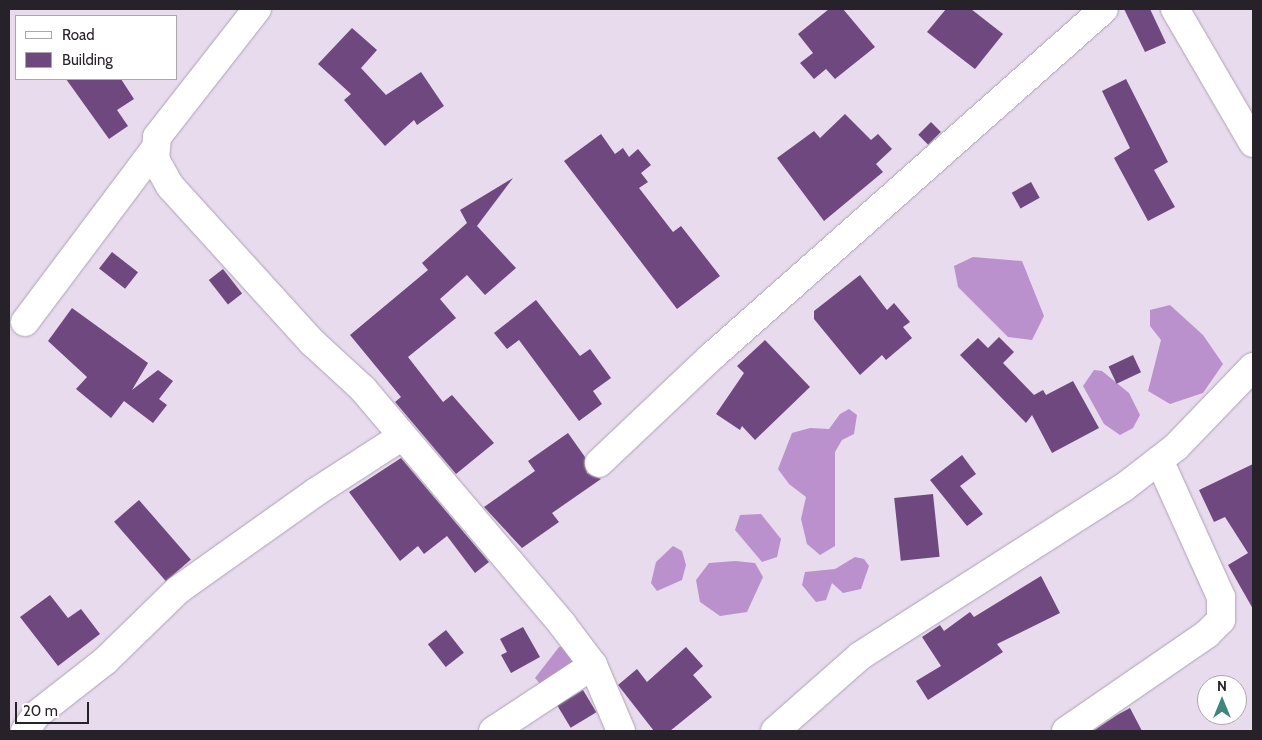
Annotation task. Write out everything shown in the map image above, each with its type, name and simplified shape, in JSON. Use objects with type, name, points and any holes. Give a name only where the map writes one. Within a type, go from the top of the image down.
[{"type":"street","points":[[25,322],[154,150],[157,137],[257,9]]},
{"type":"street","points":[[599,463],[710,358],[1104,9]]},
{"type":"street","points":[[1175,9],[1253,142]]},
{"type":"street","points":[[154,150],[170,186],[313,343],[363,389],[401,437],[548,606],[592,665],[621,731]]},
{"type":"street","points":[[775,731],[860,656],[1123,488],[1159,460],[1253,367]]},
{"type":"street","points":[[25,731],[36,715],[105,661],[178,590],[316,492],[401,437]]},
{"type":"street","points":[[1066,731],[1207,634],[1221,620],[1221,598],[1159,460]]},
{"type":"street","points":[[493,731],[592,665]]},
{"type":"shaded area","points":[[973,257],[1022,261],[1044,316],[1032,340],[1008,337],[958,287],[954,266]]},
{"type":"shaded area","points":[[1170,305],[1203,335],[1223,364],[1203,393],[1170,404],[1148,391],[1161,340],[1150,326],[1150,310]]},
{"type":"shaded area","points":[[1094,370],[1102,371],[1129,393],[1140,415],[1133,428],[1120,435],[1104,424],[1083,386]]},
{"type":"shaded area","points":[[849,409],[857,415],[854,434],[842,440],[835,452],[835,546],[820,555],[807,544],[801,519],[806,497],[789,484],[778,469],[792,433],[810,428],[829,429],[840,414]]},
{"type":"shaded area","points":[[761,514],[781,539],[777,557],[762,562],[735,530],[740,515]]},
{"type":"shaded area","points":[[673,546],[682,551],[686,565],[682,580],[657,591],[651,583],[656,562]]},
{"type":"shaded area","points":[[855,557],[864,559],[869,566],[861,589],[843,593],[832,583],[826,600],[816,602],[802,585],[805,572],[835,569]]},
{"type":"shaded area","points":[[735,561],[755,563],[763,577],[747,612],[720,616],[700,602],[696,580],[709,563]]},
{"type":"shaded area","points":[[568,646],[574,660],[565,673],[542,686],[535,678],[559,647]]},
{"type":"building","points":[[829,9],[843,9],[875,47],[835,79],[826,69],[814,79],[800,63],[813,53],[798,34]]},
{"type":"building","points":[[946,9],[971,9],[1003,34],[975,69],[927,32]]},
{"type":"building","points":[[1124,9],[1150,9],[1166,43],[1145,52]]},
{"type":"building","points":[[352,28],[377,50],[361,68],[386,95],[421,72],[444,106],[417,125],[414,120],[385,146],[344,100],[351,94],[318,64]]},
{"type":"building","points":[[1126,79],[1168,162],[1154,170],[1175,207],[1148,221],[1114,158],[1130,148],[1102,91]]},
{"type":"building","points":[[67,80],[122,80],[134,99],[117,110],[128,126],[109,139]]},
{"type":"building","points":[[845,114],[871,140],[878,134],[892,149],[876,164],[883,172],[824,221],[777,158],[814,131],[820,138]]},
{"type":"building","points":[[931,122],[941,132],[928,145],[918,135]]},
{"type":"building","points":[[601,134],[615,154],[623,148],[629,157],[638,149],[651,165],[641,173],[648,182],[639,188],[673,232],[681,226],[720,276],[677,309],[564,161]]},
{"type":"building","points":[[513,178],[477,226],[516,268],[485,295],[467,275],[440,299],[456,318],[408,357],[443,402],[452,395],[494,443],[456,474],[395,402],[401,397],[350,335],[428,270],[422,263],[467,223],[460,210]]},
{"type":"building","points":[[1031,182],[1040,198],[1020,208],[1012,193]]},
{"type":"building","points":[[112,252],[138,272],[125,289],[99,269]]},
{"type":"building","points":[[223,269],[242,293],[228,305],[209,280]]},
{"type":"building","points":[[860,275],[887,310],[894,303],[910,322],[903,327],[912,338],[886,360],[882,355],[860,375],[814,319],[814,311]]},
{"type":"building","points":[[536,300],[580,356],[590,349],[611,378],[593,391],[602,404],[579,421],[519,340],[507,349],[494,333]]},
{"type":"building","points":[[72,308],[148,363],[132,390],[158,370],[173,381],[159,399],[167,405],[153,423],[124,401],[111,418],[76,389],[87,377],[48,341]]},
{"type":"building","points":[[999,337],[1014,352],[1003,363],[1034,395],[1043,390],[1046,395],[1073,381],[1099,428],[1052,453],[1032,415],[1026,423],[960,355],[978,338],[988,348]]},
{"type":"building","points":[[765,340],[810,387],[755,440],[742,426],[740,430],[716,414],[744,373],[737,366]]},
{"type":"building","points":[[1133,355],[1141,372],[1117,384],[1109,366]]},
{"type":"building","points":[[568,433],[585,457],[587,473],[601,479],[552,513],[559,522],[522,548],[484,507],[535,471],[528,461]]},
{"type":"building","points":[[962,455],[976,474],[960,486],[983,514],[967,526],[930,480]]},
{"type":"building","points":[[401,458],[489,562],[475,573],[447,536],[424,554],[418,546],[400,561],[349,492]]},
{"type":"building","points":[[1253,464],[1253,609],[1228,565],[1248,553],[1225,517],[1214,522],[1199,490]]},
{"type":"building","points":[[933,494],[940,557],[901,561],[894,498]]},
{"type":"building","points":[[139,500],[191,560],[166,581],[114,522]]},
{"type":"building","points":[[1041,576],[1060,613],[997,644],[1003,652],[928,700],[916,681],[941,666],[922,637],[940,625],[944,631],[970,612],[974,617]]},
{"type":"building","points":[[50,595],[68,618],[81,609],[100,634],[58,666],[20,617]]},
{"type":"building","points":[[523,627],[540,657],[511,673],[501,655],[507,652],[500,639]]},
{"type":"building","points":[[446,630],[464,653],[446,667],[428,644]]},
{"type":"building","points":[[686,647],[703,666],[693,675],[712,697],[670,731],[654,731],[618,685],[637,669],[647,682]]},
{"type":"building","points":[[583,690],[596,712],[571,728],[557,705]]},
{"type":"building","points":[[1130,708],[1142,731],[1093,731],[1117,715]]}]
